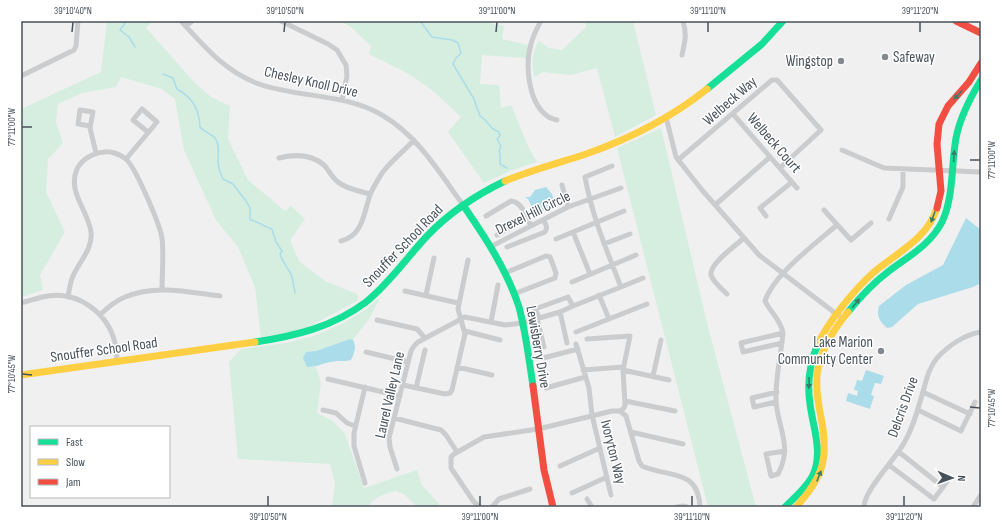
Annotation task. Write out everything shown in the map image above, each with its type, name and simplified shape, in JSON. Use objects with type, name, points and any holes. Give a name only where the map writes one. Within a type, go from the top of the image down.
[{"type":"street","points":[[21,76],[74,50],[76,46],[78,21]]},
{"type":"street","name":"Chesley Knoll Drive","points":[[182,21],[217,60],[231,70],[247,78],[270,87],[342,100],[363,106],[382,114],[400,127],[414,140],[427,155],[463,205]]},
{"type":"street","points":[[186,26],[192,21]]},
{"type":"street","points":[[281,21],[337,50],[343,59],[347,76],[342,100]]},
{"type":"street","points":[[541,21],[531,44],[528,59],[530,85],[540,109],[546,115],[557,120]]},
{"type":"street","points":[[682,55],[686,39],[683,21]]},
{"type":"street","name":"Snouffer School Road","points":[[21,375],[281,338],[312,330],[330,323],[359,307],[376,293],[431,231],[463,205],[484,191],[532,170],[602,148],[666,117],[713,85],[755,51],[767,40],[783,21]]},
{"type":"street","points":[[956,21],[978,32]]},
{"type":"street","points":[[964,21],[978,32]]},
{"type":"street","points":[[785,507],[807,485],[817,460],[818,448],[810,403],[810,376],[813,358],[819,343],[836,314],[872,274],[917,239],[931,224],[940,198],[941,184],[937,133],[943,115],[954,98],[969,82],[981,63]]},
{"type":"street","name":"Welbeck Way","points":[[678,160],[772,80],[777,80],[821,130],[780,168]]},
{"type":"street","points":[[796,507],[812,489],[823,465],[825,446],[817,396],[818,366],[827,344],[843,319],[861,297],[889,270],[922,248],[937,231],[947,210],[951,192],[954,148],[958,129],[969,102],[981,80]]},
{"type":"street","points":[[126,159],[157,122],[142,109],[133,120],[148,132]]},
{"type":"street","name":"Welbeck Court","points":[[733,114],[797,188]]},
{"type":"street","points":[[666,117],[672,143],[678,160],[744,238],[759,255],[784,272],[843,319]]},
{"type":"street","points":[[90,126],[96,153]]},
{"type":"street","points":[[341,241],[349,239],[356,233],[365,215],[370,194],[384,171],[414,140]]},
{"type":"street","points":[[842,150],[884,168],[981,172]]},
{"type":"street","points":[[68,297],[73,276],[88,249],[91,240],[89,222],[76,195],[74,181],[77,170],[82,162],[90,156],[96,153],[109,152],[116,153],[126,159],[133,168],[160,226],[162,239],[162,290]]},
{"type":"street","points":[[279,158],[291,155],[306,156],[324,165],[338,183],[370,194]]},
{"type":"street","points":[[715,204],[770,157]]},
{"type":"street","points":[[612,166],[585,177],[589,200],[621,188]]},
{"type":"street","points":[[889,219],[904,187],[903,169]]},
{"type":"street","points":[[766,216],[760,208],[792,182]]},
{"type":"street","points":[[562,185],[568,207]]},
{"type":"street","name":"Drexel Hill Circle","points":[[492,246],[568,207],[589,200],[621,287]]},
{"type":"street","points":[[486,216],[511,201],[514,201],[519,205],[531,226]]},
{"type":"street","name":"Lewisberry Drive","points":[[463,205],[492,246],[514,294],[522,323],[549,495],[553,507]]},
{"type":"street","points":[[824,210],[851,240],[871,223]]},
{"type":"street","points":[[556,239],[624,211]]},
{"type":"street","points":[[497,235],[526,217]]},
{"type":"street","points":[[507,247],[545,232],[547,226],[544,220]]},
{"type":"street","points":[[784,451],[766,454],[771,476],[778,474],[781,469],[784,451],[784,439],[776,402],[783,333],[775,315],[768,308],[765,301],[767,295],[784,272],[837,224]]},
{"type":"street","points":[[573,232],[590,274]]},
{"type":"street","points":[[604,244],[630,234]]},
{"type":"street","points":[[727,294],[712,277],[712,268],[744,238]]},
{"type":"street","points":[[572,282],[636,255]]},
{"type":"street","points":[[505,273],[546,256],[550,257],[556,273],[555,278],[514,294]]},
{"type":"street","points":[[426,295],[434,258]]},
{"type":"street","points":[[403,385],[448,394],[452,390],[465,331],[458,309],[458,303],[468,260]]},
{"type":"street","points":[[461,319],[465,317],[505,324],[522,323],[560,312],[643,278]]},
{"type":"street","points":[[491,322],[498,285]]},
{"type":"street","points":[[100,315],[112,304],[124,297],[143,292],[177,290],[220,296]]},
{"type":"street","points":[[405,291],[458,303]]},
{"type":"street","points":[[21,303],[48,295],[68,297],[81,300],[86,303],[104,320],[115,342],[117,361]]},
{"type":"street","points":[[599,295],[609,319]]},
{"type":"street","points":[[544,347],[535,309],[568,297],[573,306]]},
{"type":"street","points":[[576,332],[647,304]]},
{"type":"street","points":[[560,312],[567,343]]},
{"type":"street","name":"Laurel Valley Lane","points":[[396,469],[389,438],[408,362],[414,346],[425,338],[461,319]]},
{"type":"street","points":[[378,320],[417,329],[425,338]]},
{"type":"street","points":[[465,331],[500,340]]},
{"type":"street","name":"Delcris Drive","points":[[864,507],[867,495],[899,452],[912,428],[929,371],[937,359],[963,338],[981,332]]},
{"type":"street","points":[[782,343],[744,352],[741,343],[783,333]]},
{"type":"street","points":[[587,339],[630,336],[623,368],[625,401],[624,408],[620,411]]},
{"type":"street","points":[[652,376],[660,340]]},
{"type":"street","name":"Ivoryton Way","points":[[543,358],[577,346],[589,388],[592,415],[611,495]]},
{"type":"street","points":[[416,388],[425,350]]},
{"type":"street","points":[[366,352],[408,362]]},
{"type":"street","points":[[457,367],[492,375]]},
{"type":"street","points":[[583,370],[623,368],[669,380]]},
{"type":"street","points":[[546,388],[585,377]]},
{"type":"street","points":[[328,379],[400,396]]},
{"type":"street","points":[[365,387],[355,426],[354,446],[366,483]]},
{"type":"street","points":[[776,402],[754,407],[752,398],[777,392]]},
{"type":"street","points":[[923,392],[970,414]]},
{"type":"street","points":[[625,401],[675,411]]},
{"type":"street","points":[[918,410],[961,431],[975,402]]},
{"type":"street","points":[[324,410],[336,413],[347,423],[355,426]]},
{"type":"street","points":[[480,507],[474,502],[451,468],[451,457],[457,452],[484,437],[538,429],[592,415],[620,411],[626,416],[632,432],[639,461],[642,466],[687,478],[694,485],[698,494],[700,507]]},
{"type":"street","points":[[394,418],[441,430],[457,452]]},
{"type":"street","points":[[632,432],[683,444]]},
{"type":"street","points":[[560,466],[600,448]]},
{"type":"street","points":[[899,452],[943,487]]},
{"type":"street","points":[[889,465],[934,500],[948,480]]},
{"type":"street","points":[[572,493],[607,477]]},
{"type":"street","points":[[492,507],[499,499],[530,489]]},
{"type":"street","points":[[973,507],[981,496]]},
{"type":"street","points":[[587,499],[592,507]]},
{"type":"street","points":[[677,507],[687,507]]},
{"type":"green space","points":[[107,21],[152,21],[146,28],[194,82],[211,97],[230,106],[228,139],[248,180],[285,211],[291,206],[305,219],[290,240],[299,261],[325,281],[357,294],[357,301],[308,327],[291,332],[261,337],[255,287],[238,247],[216,220],[184,150],[175,99],[162,89],[121,77],[116,87],[82,93],[58,104],[56,122],[63,143],[48,159],[46,192],[65,232],[40,275],[43,290],[21,297],[21,109],[101,72]]},
{"type":"green space","points":[[341,21],[478,21],[504,26],[502,39],[528,45],[526,58],[482,55],[480,84],[499,85],[501,108],[511,105],[528,146],[537,162],[510,171],[484,183],[448,132],[461,117],[432,90],[409,74],[369,54],[371,46],[352,28]]},
{"type":"green space","points":[[585,21],[633,21],[656,115],[615,137],[597,68],[571,75],[543,72],[534,77],[533,58],[536,45],[539,41],[549,48],[562,50],[586,27]]},
{"type":"green space","points":[[661,128],[707,323],[756,507],[708,507],[617,148]]},
{"type":"green space","points":[[381,296],[370,317],[353,340],[350,339],[306,353],[307,367],[316,367],[321,383],[317,413],[333,421],[345,434],[364,488],[417,470],[422,485],[439,504],[436,507],[417,507],[404,494],[395,491],[377,498],[368,507],[332,507],[335,483],[330,464],[238,459],[229,362],[241,349],[286,343],[314,336],[342,324],[365,310]]},
{"type":"water","points":[[546,187],[552,194],[555,203],[553,206],[535,214],[528,199],[525,197],[530,197],[535,190]]},
{"type":"water","points":[[966,218],[981,230],[981,283],[973,287],[918,304],[892,327],[887,328],[879,318],[879,306],[906,285],[943,265]]},
{"type":"water","points":[[350,339],[353,340],[355,345],[351,360],[334,361],[307,367],[303,358],[306,352],[316,351]]},
{"type":"water","points":[[866,370],[884,376],[881,384],[875,383],[871,395],[874,396],[870,409],[846,401],[848,393],[857,396],[858,391],[854,390],[857,380],[862,381]]},
{"type":"waterway","points":[[123,21],[125,23],[120,30],[129,37],[135,47]]},
{"type":"waterway","points":[[420,21],[432,37],[452,40],[458,43],[461,53],[453,64],[474,99],[480,116],[493,129],[499,132],[500,136],[497,139],[501,146],[499,151],[500,164],[507,168]]},
{"type":"waterway","points":[[163,74],[173,78],[177,89],[183,92],[191,100],[197,109],[200,127],[212,135],[217,141],[218,163],[223,179],[233,184],[246,201],[250,208],[250,220],[272,229],[276,242],[282,251],[280,254],[281,257],[291,274],[295,293]]},
{"type":"traffic: fast","points":[[707,89],[762,44],[783,21]]},
{"type":"traffic: fast","points":[[848,312],[878,280],[925,244],[942,222],[949,202],[954,149],[958,130],[966,108],[981,80]]},
{"type":"traffic: fast","points":[[255,342],[285,337],[313,329],[353,311],[375,295],[420,243],[454,211],[505,181]]},
{"type":"traffic: fast","points":[[463,205],[495,254],[514,293],[524,327],[533,386]]},
{"type":"traffic: fast","points":[[785,507],[812,477],[817,459],[817,441],[810,404],[809,381],[811,366],[818,344]]},
{"type":"traffic: slow","points":[[505,181],[586,154],[634,134],[665,118],[707,89]]},
{"type":"traffic: slow","points":[[818,344],[829,325],[851,296],[874,272],[919,237],[932,219],[937,208]]},
{"type":"traffic: slow","points":[[796,507],[813,486],[822,466],[824,444],[817,375],[824,349],[837,326],[848,312]]},
{"type":"traffic: slow","points":[[21,375],[255,342]]},
{"type":"traffic: jam","points":[[956,21],[981,33]]},
{"type":"traffic: jam","points":[[937,208],[941,191],[937,144],[939,124],[948,106],[969,82],[981,63]]},
{"type":"traffic: jam","points":[[533,386],[544,470],[553,507]]},
{"type":"place","name":"Safeway","points":[[885,57]]},
{"type":"place","name":"Wingstop","points":[[841,61]]},
{"type":"place","name":"Lake Marion Community Center","points":[[881,351]]}]
